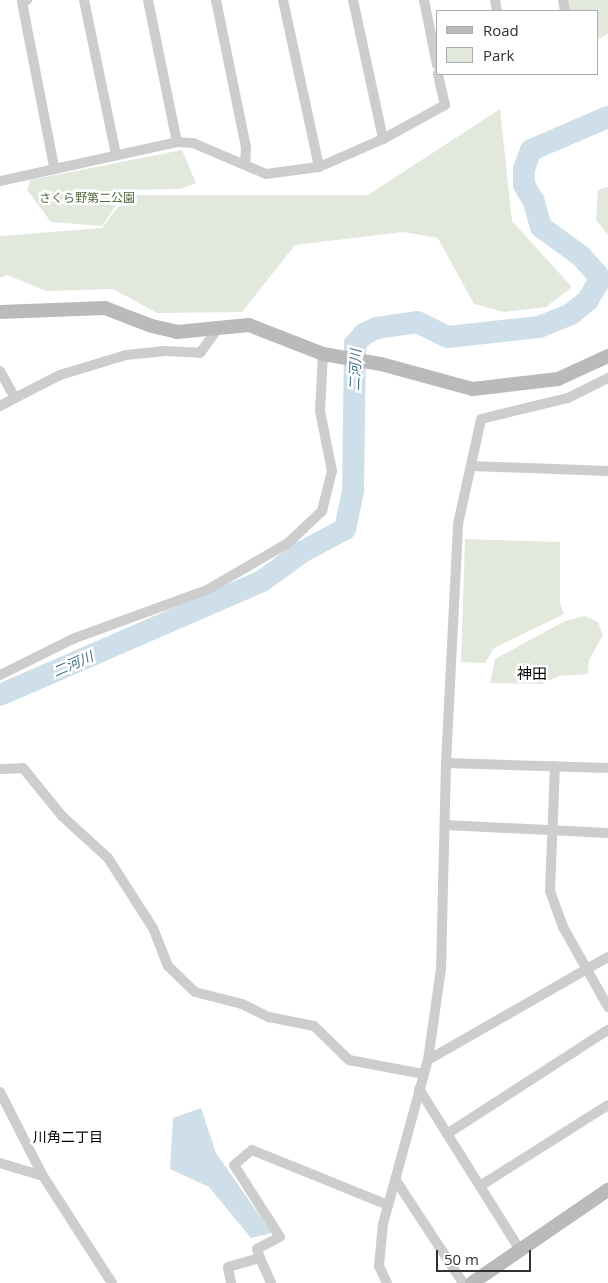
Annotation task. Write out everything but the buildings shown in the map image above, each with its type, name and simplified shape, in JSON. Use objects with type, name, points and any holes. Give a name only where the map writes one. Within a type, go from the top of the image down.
[{"type":"street","points":[[27,0],[22,2],[54,166]]},
{"type":"street","points":[[84,0],[116,154]]},
{"type":"street","points":[[148,0],[177,142]]},
{"type":"street","points":[[216,0],[246,147],[245,164]]},
{"type":"street","points":[[283,0],[319,167]]},
{"type":"street","points":[[352,0],[383,139]]},
{"type":"street","points":[[424,0],[436,60]]},
{"type":"street","points":[[0,181],[54,166],[177,142],[193,143],[266,174],[319,167],[383,139],[445,105],[438,75]]},
{"type":"street","points":[[0,312],[91,307],[124,314],[163,330],[177,332],[249,324],[323,354],[380,364],[473,389],[558,379],[608,356]]},
{"type":"street","points":[[0,406],[60,375],[126,355],[165,351],[200,353],[218,328]]},
{"type":"street","points":[[0,675],[75,638],[207,590],[288,543],[322,511],[332,471],[320,411],[323,354]]},
{"type":"street","points":[[0,371],[15,398]]},
{"type":"street","points":[[387,1283],[379,1266],[382,1224],[428,1060],[441,969],[446,763],[458,524],[481,420],[568,398],[608,378]]},
{"type":"street","points":[[471,466],[608,471]]},
{"type":"street","points":[[446,763],[608,768]]},
{"type":"street","points":[[555,766],[550,891],[563,926],[586,971],[608,1007]]},
{"type":"street","points":[[0,769],[23,768],[62,816],[108,858],[153,928],[168,966],[194,992],[242,1004],[269,1017],[314,1026],[349,1060],[423,1074]]},
{"type":"street","points":[[445,825],[608,833]]},
{"type":"street","points":[[428,1060],[608,957]]},
{"type":"street","points":[[448,1134],[608,1030]]},
{"type":"street","points":[[419,1090],[520,1250]]},
{"type":"street","points":[[0,1092],[43,1176],[112,1283]]},
{"type":"street","points":[[480,1186],[608,1105]]},
{"type":"street","points":[[271,1283],[257,1249],[280,1238],[234,1166],[252,1150],[388,1205]]},
{"type":"street","points":[[0,1163],[43,1176]]},
{"type":"street","points":[[395,1179],[463,1283]]},
{"type":"street","points":[[472,1283],[608,1190]]},
{"type":"street","points":[[231,1283],[228,1267],[260,1258]]},
{"type":"green space","points":[[565,0],[608,0],[608,34],[598,39],[598,10],[568,10]]},
{"type":"green space","points":[[500,109],[512,221],[572,287],[546,307],[504,312],[474,304],[438,238],[403,232],[295,245],[242,312],[157,313],[113,289],[46,291],[7,275],[0,278],[0,236],[102,228],[127,195],[368,195]]},
{"type":"green space","name":"さくら野第二公園","points":[[182,150],[196,183],[180,189],[127,190],[102,226],[51,222],[27,190],[30,180]]},
{"type":"green space","points":[[608,187],[608,235],[596,220],[598,190]]},
{"type":"green space","points":[[465,539],[560,542],[560,603],[564,614],[494,648],[485,663],[461,662]]},
{"type":"green space","points":[[585,616],[598,622],[603,635],[589,660],[588,674],[559,676],[542,684],[490,683],[495,659],[565,621]]},
{"type":"shaded area","points":[[201,1108],[216,1153],[272,1233],[251,1238],[209,1187],[170,1169],[173,1118]]},
{"type":"waterway","name":"二河川","points":[[0,695],[262,581],[302,552],[345,529],[353,490],[355,344],[364,334],[377,328],[417,322],[448,337],[539,327],[571,314],[588,300],[598,283],[597,274],[581,256],[541,227],[534,202],[524,185],[524,169],[531,150],[608,117]]},
{"type":"district","name":"神田","points":[[532,674]]},
{"type":"district","name":"川角二丁目","points":[[68,1137]]}]
